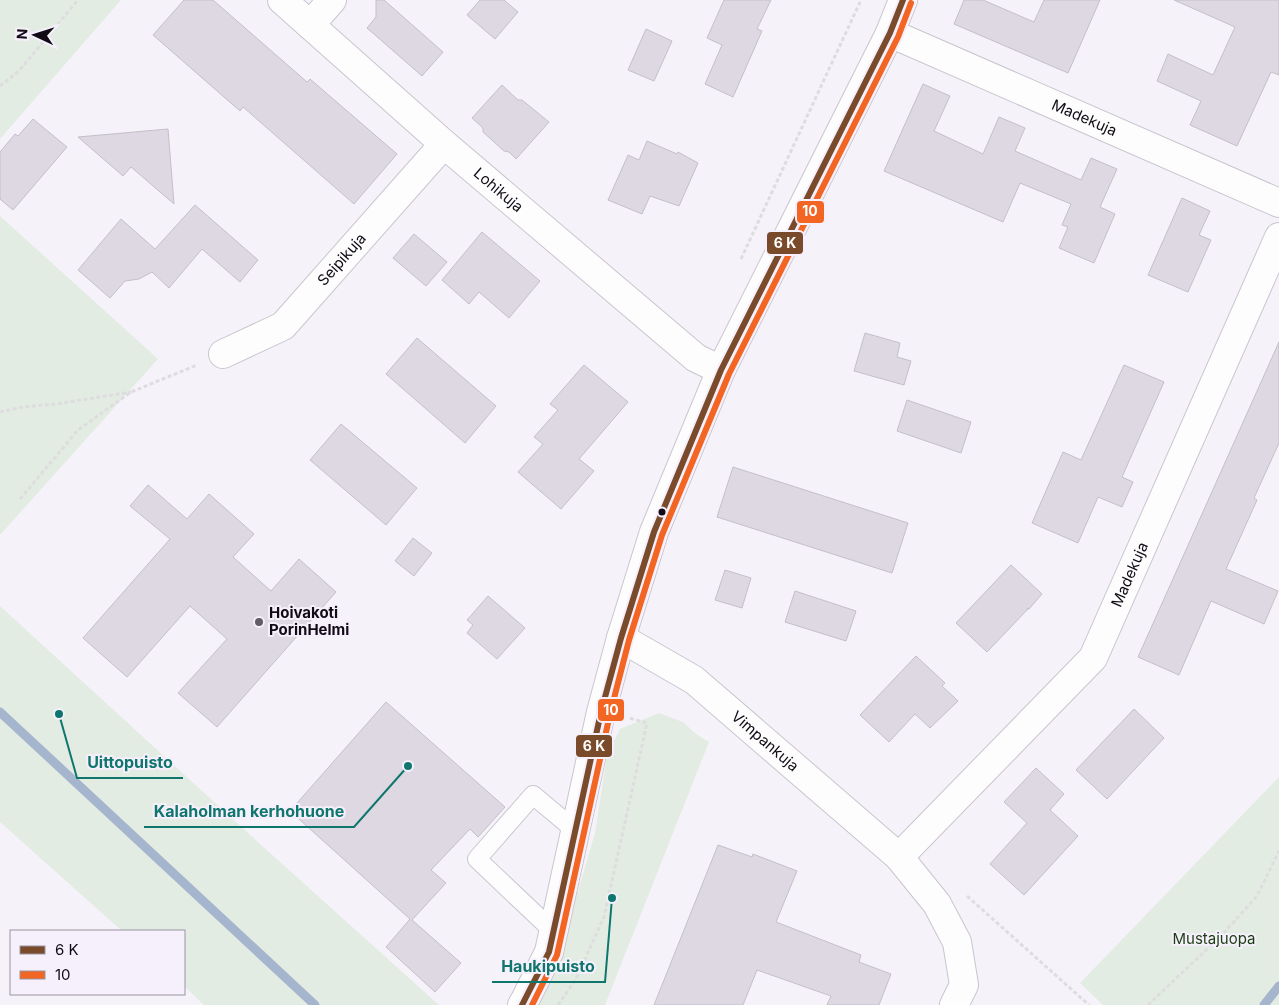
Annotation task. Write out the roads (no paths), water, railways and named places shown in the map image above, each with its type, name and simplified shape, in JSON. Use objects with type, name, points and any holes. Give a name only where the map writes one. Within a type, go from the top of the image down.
[{"type":"street","name":"Lohikuja","points":[[282,0],[444,144],[696,358],[721,370]]},
{"type":"street","points":[[310,25],[332,0]]},
{"type":"street","points":[[522,1005],[549,952],[602,712],[621,638],[654,532],[721,370],[890,33],[903,0]]},
{"type":"street","name":"Madekuja","points":[[890,33],[1279,203]]},
{"type":"street","name":"Seipikuja","points":[[223,354],[283,326],[444,144]]},
{"type":"street","name":"Madekuja","points":[[899,857],[1093,658],[1279,237]]},
{"type":"street","name":"Vimpankuja","points":[[621,638],[694,680],[899,857],[937,904],[957,942],[964,985],[954,1005]]},
{"type":"lane","points":[[553,931],[477,859],[533,794],[576,831]]},
{"type":"waterway","points":[[0,712],[315,1005]]},
{"type":"waterway","name":"Mustajuopa","points":[[1264,1005],[1279,986]]},
{"type":"place","name":"Hoivakoti PorinHelmi","points":[[259,622]]},
{"type":"place","name":"Uittopuisto","points":[[59,714]]},
{"type":"place","name":"Kalaholman kerhohuone","points":[[408,766]]},
{"type":"place","name":"Haukipuisto","points":[[612,898]]}]
